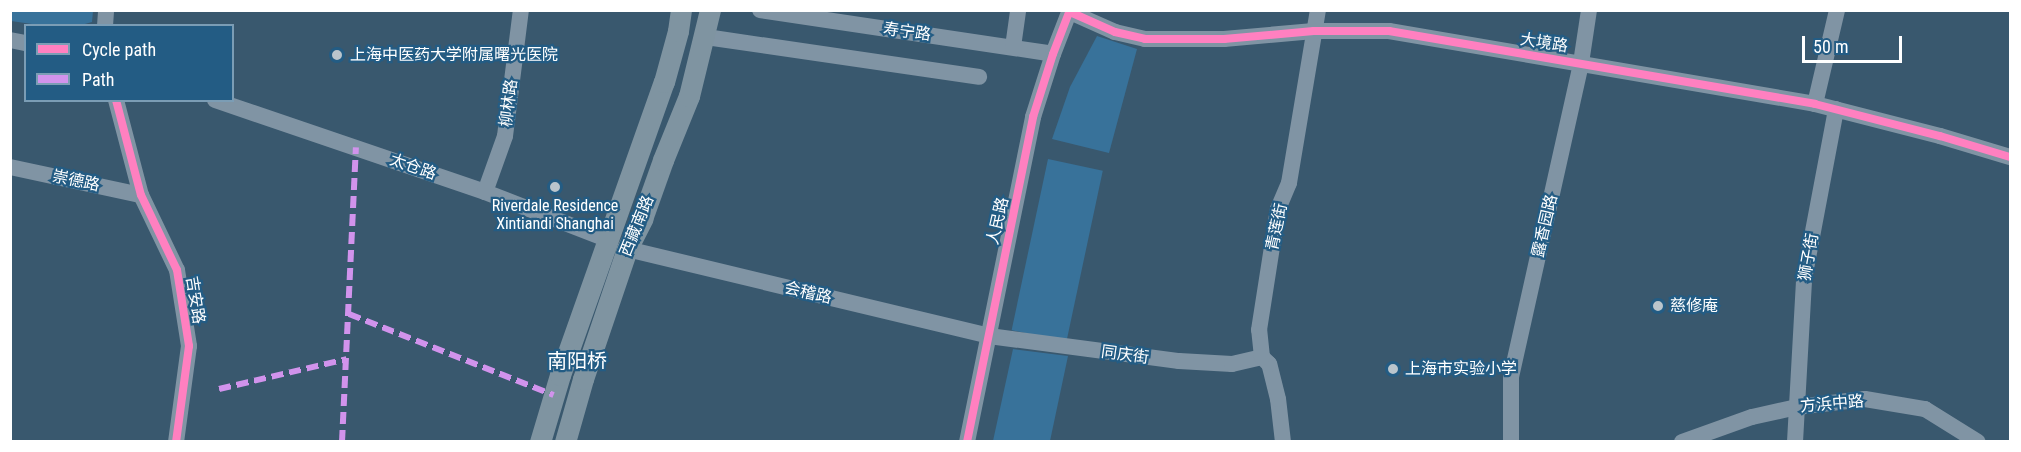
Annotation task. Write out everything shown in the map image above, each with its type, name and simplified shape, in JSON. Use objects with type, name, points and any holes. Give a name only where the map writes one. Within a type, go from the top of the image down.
[{"type":"main road","name":"西藏南路","points":[[565,441],[678,31],[681,10]]},
{"type":"main road","name":"西藏南路","points":[[540,441],[560,375],[618,245],[642,219],[689,96],[706,37],[710,10]]},
{"type":"street","name":"柳林路","points":[[485,192],[505,136],[521,10]]},
{"type":"street","name":"寿宁路","points":[[760,10],[1053,54]]},
{"type":"street","points":[[1013,47],[1018,10]]},
{"type":"street","name":"青莲街","points":[[1283,441],[1275,387],[1269,364],[1262,357],[1260,319],[1278,209],[1289,183],[1318,10]]},
{"type":"street","name":"露香园路","points":[[1511,441],[1511,377],[1581,63],[1589,10]]},
{"type":"street","points":[[1815,104],[1837,10]]},
{"type":"street","name":"大境路","points":[[1070,11],[1115,32],[1145,39],[1224,39],[1314,31],[1389,31],[1815,104],[1940,136],[2010,158]]},
{"type":"street","name":"人民路","points":[[967,441],[1033,117],[1053,54],[1070,11]]},
{"type":"street","points":[[706,37],[979,77]]},
{"type":"street","name":"吉安路","points":[[117,102],[141,195],[177,270],[189,346],[176,441]]},
{"type":"street","name":"太仓路","points":[[221,102],[485,192],[618,245]]},
{"type":"street","name":"狮子街","points":[[1795,441],[1804,279],[1836,109]]},
{"type":"street","name":"崇德路","points":[[10,167],[141,195]]},
{"type":"street","name":"会稽路","points":[[618,245],[988,336]]},
{"type":"street","name":"同庆街","points":[[988,336],[1179,361],[1232,364],[1262,357]]},
{"type":"street","name":"方浜中路","points":[[1682,441],[1752,417],[1797,407],[1865,399],[1925,409],[1978,441]]},
{"type":"shaded area","points":[[11,10],[93,11],[92,22],[85,24],[32,24],[11,21]]},
{"type":"shaded area","points":[[1097,36],[1137,49],[1109,153],[1052,139],[1070,87]]},
{"type":"shaded area","points":[[1048,159],[1103,171],[1066,342],[1012,330]]},
{"type":"shaded area","points":[[1013,349],[1068,356],[1050,441],[993,441]]},
{"type":"marked path","points":[[342,442],[356,147]]},
{"type":"marked path","points":[[349,314],[554,395]]},
{"type":"marked path","points":[[219,389],[347,359]]},
{"type":"cycle path","points":[[967,442],[1033,117],[1070,10]]},
{"type":"cycle path","points":[[1070,12],[1115,32],[1145,39],[1224,39],[1314,31],[1389,31],[1815,104],[1940,136],[2010,157]]},
{"type":"cycle path","points":[[117,102],[141,195],[177,270],[189,346],[176,442]]},
{"type":"place","name":"上海中医药大学附属曙光医院","points":[[337,55]]},
{"type":"place","name":"Riverdale Residence Xintiandi Shanghai","points":[[555,187]]},
{"type":"place","name":"慈修庵","points":[[1658,306]]},
{"type":"place","name":"上海市实验小学","points":[[1393,369]]},
{"type":"district","name":"南阳桥","points":[[577,361]]}]
